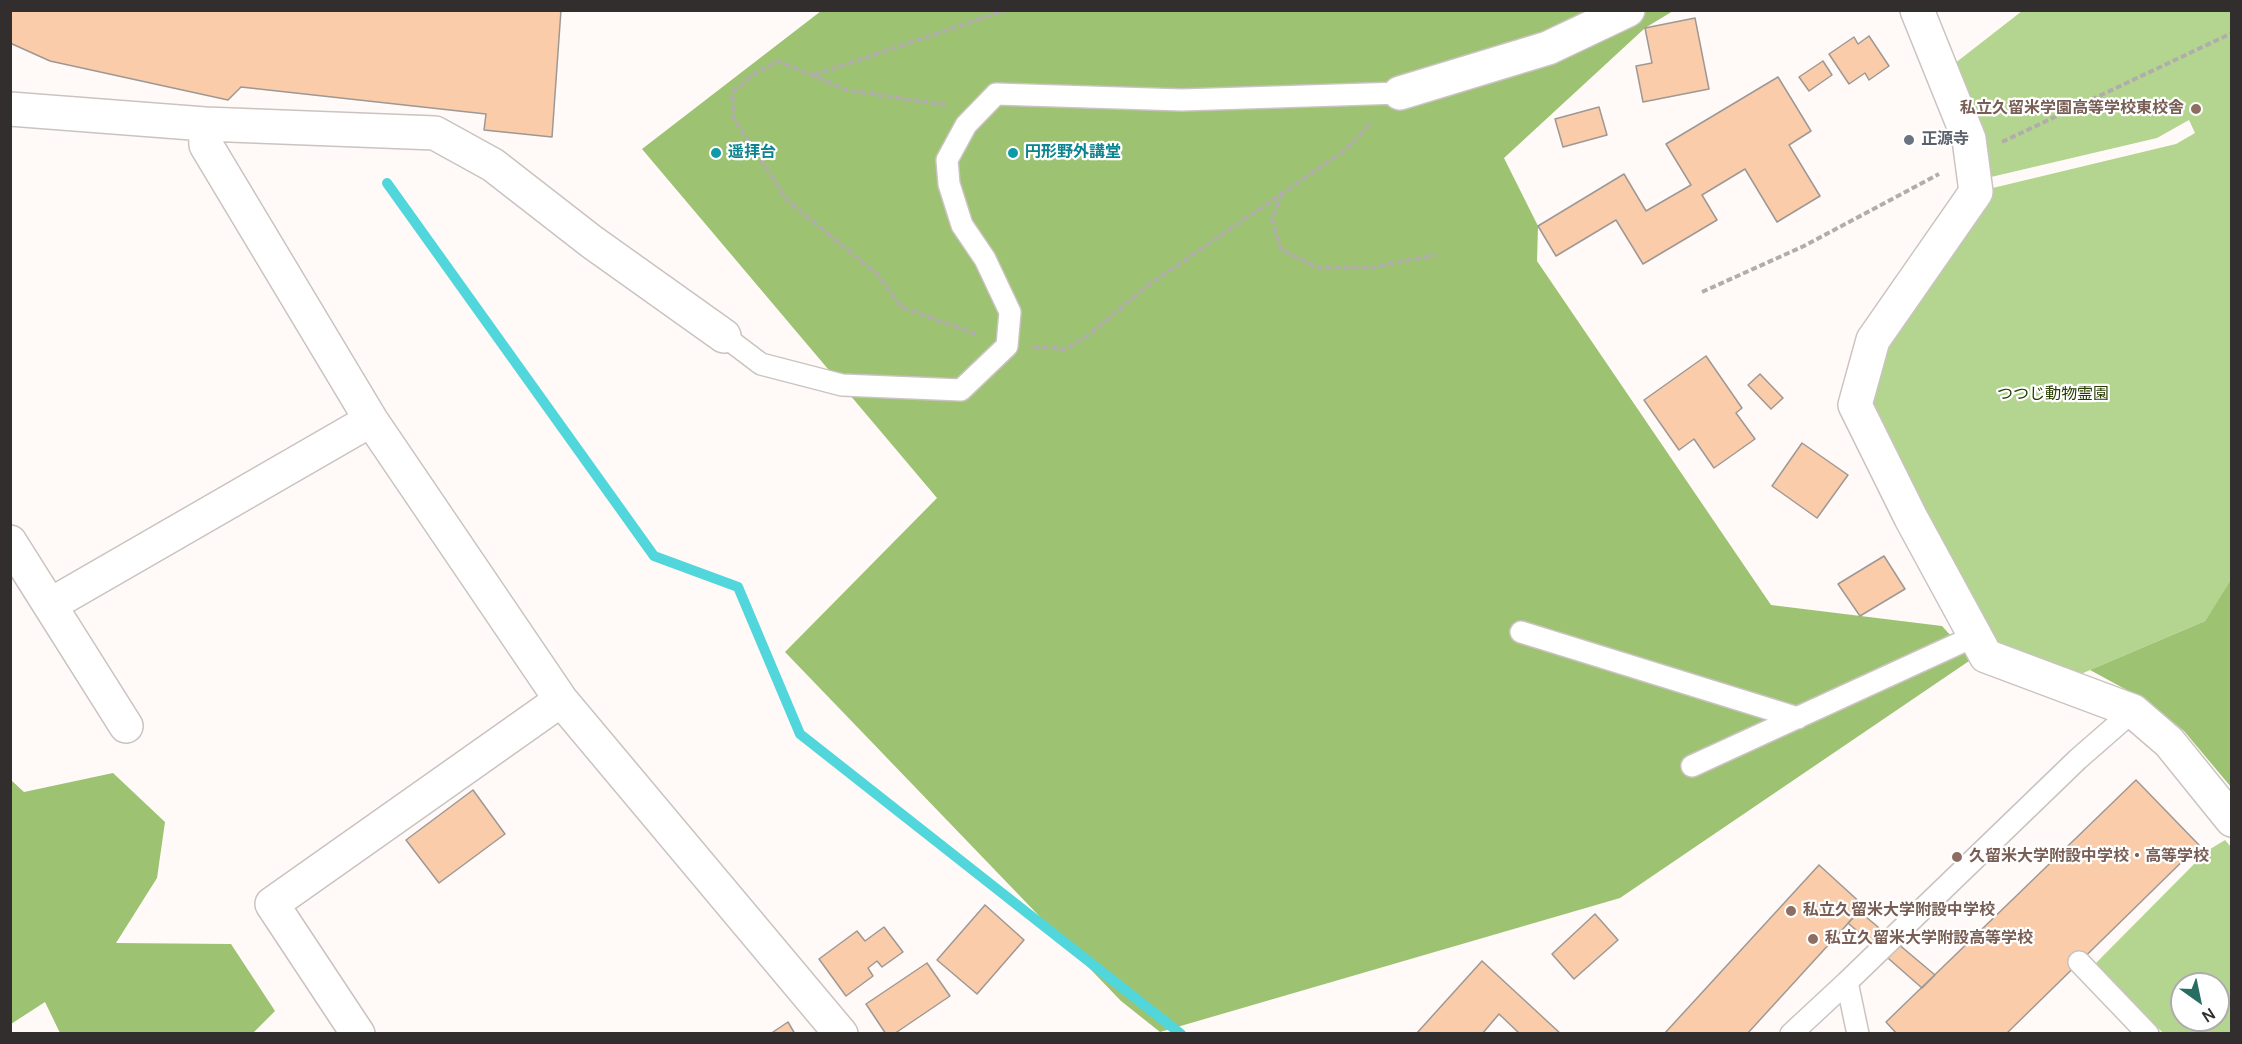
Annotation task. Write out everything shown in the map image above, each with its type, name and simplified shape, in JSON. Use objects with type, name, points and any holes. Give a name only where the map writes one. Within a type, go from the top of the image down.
[{"type":"street","points":[[1400,93],[1548,48],[1628,10]]},
{"type":"street","points":[[1917,10],[1969,139],[1976,192],[1937,244],[1873,340],[1855,405],[1986,656],[2133,711],[2169,742],[2232,820]]},
{"type":"street","points":[[10,109],[205,124],[435,133],[493,165],[592,242],[724,336]]},
{"type":"street","points":[[205,124],[206,145],[371,420],[561,700],[842,1034]]},
{"type":"street","points":[[50,605],[371,420]]},
{"type":"street","points":[[10,542],[126,726]]},
{"type":"street","points":[[358,1034],[272,904],[561,700]]},
{"type":"lane","points":[[724,336],[761,364],[843,385],[961,390],[1007,346],[1010,312],[985,259],[962,225],[949,184],[947,160],[966,125],[996,94],[1182,100],[1400,93]]},
{"type":"lane","points":[[1521,632],[1798,718]]},
{"type":"lane","points":[[1692,766],[1975,636]]},
{"type":"lane","points":[[1791,1034],[2078,759],[2133,711]]},
{"type":"lane","points":[[2079,962],[2148,1034]]},
{"type":"lane","points":[[1847,982],[1858,1034]]},
{"type":"path","points":[[813,75],[1006,10]]},
{"type":"path","points":[[1702,292],[1804,246],[1971,156],[2232,33]]},
{"type":"path","points":[[980,111],[847,90],[778,61],[754,74],[732,93],[734,119],[788,201],[878,275],[901,307],[1007,346],[1066,349],[1090,334],[1147,286],[1344,151],[1400,93]]},
{"type":"path","points":[[1283,192],[1272,219],[1281,249],[1316,267],[1373,267],[1435,255]]},
{"type":"green space","points":[[821,11],[1673,11],[1645,28],[1504,158],[1538,226],[1537,261],[1771,605],[1942,626],[1972,659],[1620,898],[1160,1032],[1121,1001],[785,652],[937,498],[642,149]]},
{"type":"green space","name":"つつじ動物霊園","points":[[2022,11],[2231,11],[2232,580],[2205,621],[2062,682],[1986,656],[1855,405],[1976,192],[2176,144],[2195,133],[2189,120],[2157,138],[1991,177],[1954,64]]},
{"type":"green space","points":[[2231,580],[2231,787],[2184,731],[2147,701],[2090,670],[2205,621]]},
{"type":"green space","points":[[113,773],[165,822],[157,878],[116,943],[231,944],[275,1011],[253,1033],[60,1033],[45,1002],[11,1024],[11,780],[24,792]]},
{"type":"green space","points":[[2225,840],[2231,847],[2231,1033],[2163,1033],[2095,964],[2207,851]]},
{"type":"building","points":[[10,10],[561,10],[552,137],[484,130],[486,114],[241,87],[228,100],[50,61],[10,43]]},
{"type":"building","points":[[1695,18],[1709,89],[1643,102],[1636,66],[1652,63],[1645,28]]},
{"type":"building","points":[[1869,36],[1889,66],[1869,80],[1865,73],[1849,84],[1829,54],[1854,37],[1858,44]]},
{"type":"building","points":[[1823,61],[1832,75],[1809,91],[1799,77]]},
{"type":"building","points":[[1778,77],[1811,131],[1789,145],[1820,196],[1777,222],[1745,169],[1702,195],[1717,220],[1643,264],[1616,220],[1556,256],[1538,226],[1624,174],[1646,211],[1691,185],[1666,144]]},
{"type":"building","points":[[1599,107],[1607,135],[1563,147],[1555,119]]},
{"type":"building","points":[[1706,356],[1742,408],[1736,413],[1755,439],[1714,468],[1694,439],[1679,450],[1644,400]]},
{"type":"building","points":[[1760,374],[1783,398],[1771,409],[1748,385]]},
{"type":"building","points":[[1802,443],[1848,475],[1817,518],[1772,486]]},
{"type":"building","points":[[1884,556],[1905,589],[1860,616],[1838,584]]},
{"type":"building","points":[[2136,780],[2199,845],[2006,1034],[1897,1034],[1886,1022]]},
{"type":"building","points":[[473,790],[505,834],[439,883],[406,840]]},
{"type":"building","points":[[1819,865],[1864,906],[1747,1034],[1664,1034]]},
{"type":"building","points":[[985,905],[1024,940],[977,994],[937,960]]},
{"type":"building","points":[[1859,911],[1935,975],[1922,988],[1848,923]]},
{"type":"building","points":[[1595,914],[1618,940],[1574,979],[1552,954]]},
{"type":"building","points":[[884,927],[903,952],[882,967],[877,961],[868,968],[873,976],[846,996],[819,959],[857,931],[865,941]]},
{"type":"building","points":[[1482,961],[1561,1034],[1520,1034],[1499,1014],[1482,1034],[1416,1034]]},
{"type":"building","points":[[927,963],[950,996],[894,1034],[886,1034],[866,1004]]},
{"type":"building","points":[[788,1022],[795,1034],[770,1034]]},
{"type":"waterway","points":[[387,183],[654,556],[738,587],[800,734],[1181,1034]]},
{"type":"place","name":"私立久留米学園高等学校東校舎","points":[[2196,109]]},
{"type":"place","name":"正源寺","points":[[1909,140]]},
{"type":"place","name":"遥拝台","points":[[716,153]]},
{"type":"place","name":"円形野外講堂","points":[[1013,153]]},
{"type":"place","name":"久留米大学附設中学校・高等学校","points":[[1957,857]]},
{"type":"place","name":"私立久留米大学附設中学校","points":[[1791,911]]},
{"type":"place","name":"私立久留米大学附設高等学校","points":[[1813,939]]}]
